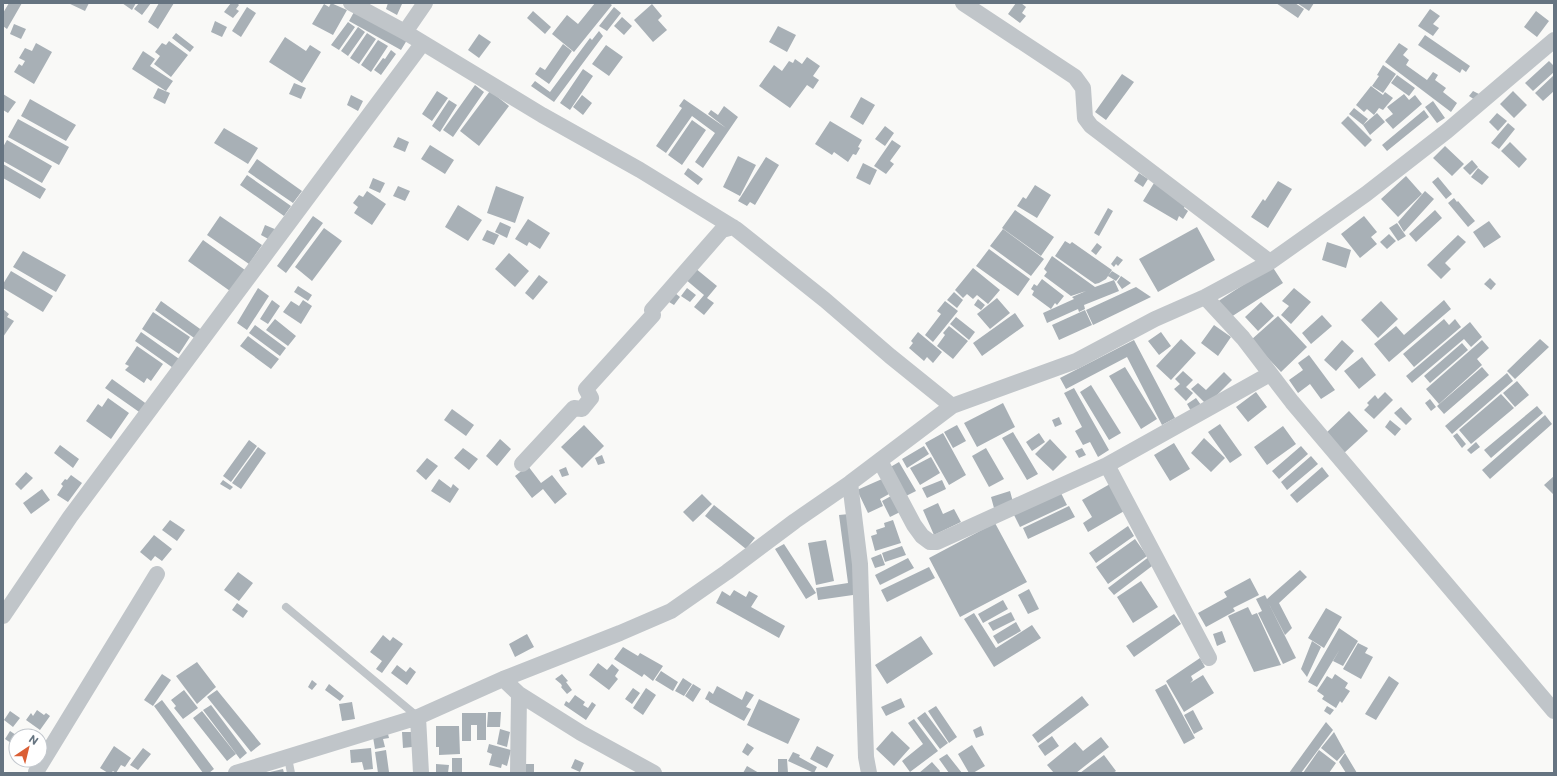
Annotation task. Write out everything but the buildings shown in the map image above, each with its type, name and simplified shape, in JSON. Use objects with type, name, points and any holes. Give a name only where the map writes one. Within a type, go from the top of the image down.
[{"type":"street","points":[[351,3],[405,32],[422,44],[542,115],[640,170],[733,227],[825,300],[890,356],[952,406]]},
{"type":"street","points":[[405,32],[425,3]]},
{"type":"street","points":[[963,3],[1075,76],[1083,88],[1085,118],[1091,126],[1270,262]]},
{"type":"street","points":[[236,773],[289,765],[418,717],[503,679],[620,634],[671,611],[850,483],[952,406],[1076,361],[1155,319],[1205,297],[1270,262],[1366,194],[1447,131],[1554,40]]},
{"type":"street","points":[[3,616],[70,516],[422,44]]},
{"type":"street","points":[[522,464],[574,408],[582,409],[591,398],[586,389],[654,315],[652,310],[722,230],[733,227]]},
{"type":"street","points":[[1205,297],[1243,338],[1270,374],[1331,448],[1554,711]]},
{"type":"street","points":[[880,461],[914,525],[922,536],[930,542],[937,542],[1107,465],[1270,374]]},
{"type":"street","points":[[1107,465],[1209,658]]},
{"type":"street","points":[[850,483],[860,564],[866,757],[869,773]]},
{"type":"street","points":[[36,773],[157,574]]},
{"type":"street","points":[[503,679],[519,694],[581,733],[651,772]]},
{"type":"street","points":[[518,773],[519,694]]},
{"type":"street","points":[[418,717],[421,773]]},
{"type":"lane","points":[[286,607],[418,717]]}]
